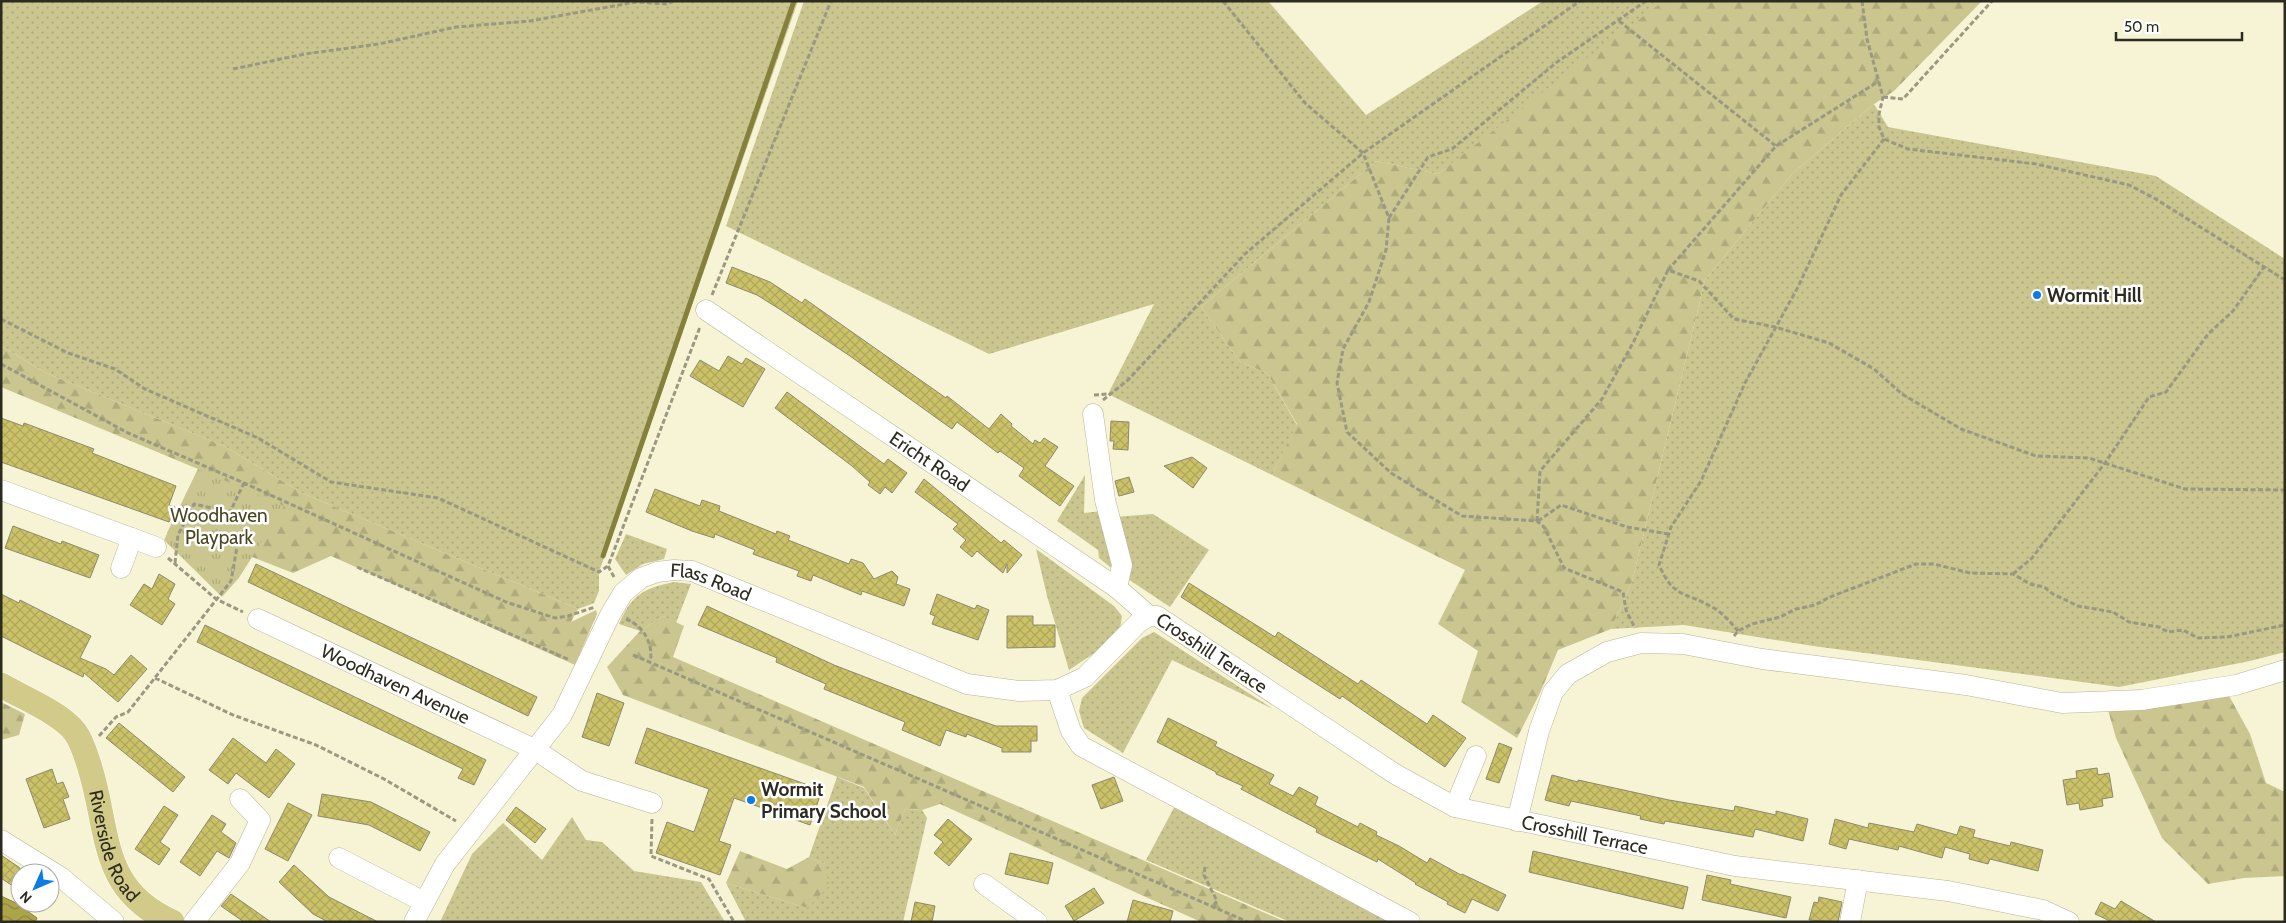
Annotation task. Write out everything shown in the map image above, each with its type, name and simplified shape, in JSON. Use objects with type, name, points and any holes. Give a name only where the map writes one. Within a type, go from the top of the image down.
[{"type":"main road","name":"Riverside Road","points":[[1,686],[65,723],[89,744],[93,778],[108,849],[116,871],[128,891],[152,912],[167,921]]},
{"type":"street","name":"Ericht Road","points":[[706,310],[1117,588],[1149,616]]},
{"type":"street","points":[[1093,414],[1105,500],[1122,565],[1117,588]]},
{"type":"street","points":[[1,490],[156,547]]},
{"type":"street","points":[[121,568],[132,538]]},
{"type":"street","name":"Flass Road","points":[[414,922],[445,864],[562,715],[623,592],[636,581],[650,574],[666,570],[683,570],[701,574],[967,684],[1019,691],[1058,690],[1085,677],[1138,623],[1149,616]]},
{"type":"street","name":"Crosshill Terrace","points":[[1149,616],[1157,616],[1395,774],[1455,807],[1735,866],[1948,891],[2043,910],[2069,922]]},
{"type":"street","name":"Woodhaven Avenue","points":[[258,619],[534,749],[582,782],[652,803]]},
{"type":"street","points":[[1517,821],[1539,731],[1552,692],[1568,674],[1607,652],[1642,643],[1683,644],[1762,659],[1966,685],[2062,703],[2140,700],[2236,685],[2285,670]]},
{"type":"street","points":[[1058,690],[1071,732],[1081,746],[1410,922]]},
{"type":"street","points":[[1455,807],[1476,756]]},
{"type":"street","points":[[194,922],[240,863],[260,820],[240,799]]},
{"type":"street","points":[[1,840],[62,878],[114,922]]},
{"type":"street","points":[[338,858],[424,902]]},
{"type":"street","points":[[1850,922],[1858,880]]},
{"type":"street","points":[[984,884],[1036,922]]},
{"type":"path","points":[[233,69],[305,54],[379,44],[456,27],[530,21],[636,2],[668,4],[673,1]]},
{"type":"path","points":[[1224,1],[1305,103],[1364,153],[1389,218],[1386,250],[1369,302],[1343,348],[1337,383],[1347,432],[1391,473],[1462,516],[1537,521],[1561,506],[1627,527],[1669,534]]},
{"type":"path","points":[[1093,414],[1106,395],[1128,380],[1245,254],[1364,153],[1580,1]]},
{"type":"path","points":[[1389,218],[1428,157],[1452,149],[1557,62],[1646,1]]},
{"type":"path","points":[[1862,1],[1867,38],[1883,96],[1879,114],[1880,127],[1884,139],[1908,149],[2036,164],[2129,185],[2154,198],[2285,280]]},
{"type":"path","points":[[1883,96],[1903,99],[1992,1]]},
{"type":"path","points":[[1619,20],[1776,146]]},
{"type":"path","points":[[1537,521],[1540,471],[1602,399],[1634,341],[1668,270],[1776,146],[1879,81]]},
{"type":"path","points":[[1738,631],[1714,607],[1675,590],[1667,582],[1659,565],[1671,527],[1701,481],[1745,383],[1798,287],[1841,195],[1884,139]]},
{"type":"path","points":[[2013,574],[2032,558],[2104,463],[2149,397],[2166,392],[2208,334],[2233,311],[2264,267]]},
{"type":"path","points":[[1668,270],[1699,281],[1734,319],[1829,343],[1874,369],[1902,394],[1961,429],[2036,456],[2089,458],[2185,488],[2285,490]]},
{"type":"path","points":[[1,319],[68,352],[115,369],[145,389],[258,438],[331,482],[438,498],[599,572],[608,566]]},
{"type":"path","points":[[1,364],[128,433],[244,483],[506,602],[555,618],[568,616],[594,606],[600,608]]},
{"type":"path","points":[[175,564],[178,535],[194,504],[230,512],[235,498],[237,499],[244,483]]},
{"type":"path","points":[[1537,521],[1544,527],[1564,568],[1623,592],[1626,610],[1642,643]]},
{"type":"path","points":[[156,547],[216,600],[258,619]]},
{"type":"path","points":[[89,744],[116,717],[128,712],[231,581],[237,547]]},
{"type":"path","points":[[1720,652],[1738,631],[1752,624],[1780,617],[1796,609],[1815,605],[1830,597],[1916,564],[1934,564],[1970,573],[2013,574],[2030,584],[2044,587],[2053,594],[2078,606],[2113,612],[2129,622],[2159,627],[2168,632],[2183,630],[2198,638],[2227,637],[2285,625]]},
{"type":"path","points":[[357,567],[585,667]]},
{"type":"path","points":[[618,616],[633,622],[645,634],[652,652],[650,662]]},
{"type":"path","points":[[633,655],[1248,922]]},
{"type":"path","points":[[154,678],[233,715],[316,744],[384,779],[472,830]]},
{"type":"path","points":[[652,803],[650,856],[709,879],[734,922]]},
{"type":"path","points":[[1205,868],[1204,874],[1217,901],[1213,906]]},
{"type":"green space","points":[[1,1],[798,1],[599,572],[599,591],[594,603],[578,609],[302,493],[224,446],[46,373],[1,346]]},
{"type":"green space","points":[[804,1],[1268,1],[1366,115],[1543,1],[1666,1],[1438,174],[1376,161],[1201,307],[1240,362],[1267,373],[1297,425],[1272,475],[1108,394],[1154,304],[989,354],[726,226]]},
{"type":"green space","points":[[1664,1],[1982,1],[1894,91],[1874,104],[1792,174],[1705,280],[1632,582],[1611,629],[1558,650],[1540,693],[1517,738],[1461,702],[1478,651],[1438,624],[1465,570],[1272,475],[1297,424],[1267,373],[1240,362],[1201,307],[1376,161],[1438,174],[1580,63]]},
{"type":"green space","points":[[1874,104],[1888,127],[2156,176],[2285,259],[2285,652],[2250,661],[2119,687],[1813,646],[1684,625],[1611,629],[1632,582],[1705,280],[1792,174]]},
{"type":"green space","points":[[1,346],[46,373],[224,446],[302,493],[578,609],[571,622],[596,610],[597,614],[575,665],[331,556],[293,573],[252,557],[238,579],[167,533],[198,469],[1,387]]},
{"type":"green space","name":"Woodhaven Playpark","points":[[198,469],[284,506],[238,579],[222,597],[164,540]]},
{"type":"green space","points":[[1085,475],[1084,513],[1102,511],[1115,571],[1099,558],[1098,550],[1057,521]]},
{"type":"green space","points":[[1153,514],[1209,550],[1170,607],[1128,579],[1115,517]]},
{"type":"green space","points":[[626,534],[667,549],[664,559],[643,564],[626,575],[615,559]]},
{"type":"green space","points":[[1036,549],[1114,606],[1122,616],[1120,629],[1096,652],[1069,670],[1047,596]]},
{"type":"green space","points":[[674,582],[691,584],[676,623],[663,616],[640,631],[619,624],[628,606],[639,595],[654,587]]},
{"type":"green space","points":[[663,616],[684,626],[673,657],[1286,922],[1201,922],[940,804],[922,810],[905,809],[895,835],[864,787],[623,695],[607,667],[640,631]]},
{"type":"green space","points":[[1154,632],[1273,709],[1172,660],[1123,753],[1084,728],[1079,711],[1082,698],[1142,638]]},
{"type":"green space","points":[[2228,694],[2250,734],[2266,783],[2285,792],[2285,876],[2244,878],[2208,884],[2162,838],[2116,738],[2108,710]]},
{"type":"green space","points":[[1,702],[25,714],[19,735],[1,740]]},
{"type":"green space","points":[[837,777],[864,788],[895,835],[905,809],[922,810],[927,818],[903,922],[746,922],[726,883],[807,908],[825,864],[809,857]]},
{"type":"green space","points":[[1176,804],[1393,922],[1290,922],[1146,860]]},
{"type":"green space","points":[[572,817],[586,840],[602,842],[634,871],[701,882],[725,922],[440,922],[472,854],[503,823],[542,860]]},
{"type":"green space","points":[[740,851],[787,869],[809,857],[825,864],[829,886],[807,908],[726,883]]},
{"type":"water","points":[[1,896],[10,900],[10,913],[30,913],[37,918],[35,922],[1,922]]},
{"type":"building","points":[[732,267],[770,282],[802,303],[805,299],[946,398],[947,396],[989,429],[1001,414],[1012,424],[1011,426],[1033,444],[1035,440],[1040,443],[1044,438],[1058,447],[1045,466],[1074,486],[1060,506],[1019,476],[1024,468],[1000,451],[998,453],[957,422],[952,429],[850,356],[781,310],[757,295],[726,283]]},
{"type":"building","points":[[728,356],[742,364],[746,358],[765,369],[743,407],[690,376],[700,360],[719,371]]},
{"type":"building","points":[[787,392],[884,464],[888,459],[907,473],[892,493],[885,487],[880,494],[868,485],[870,482],[852,466],[775,408]]},
{"type":"building","points":[[1,418],[23,426],[24,423],[94,449],[92,453],[176,486],[169,505],[175,507],[169,522],[1,462]]},
{"type":"building","points":[[1111,421],[1129,422],[1128,450],[1113,449],[1114,441],[1110,441]]},
{"type":"building","points":[[1192,457],[1207,468],[1193,488],[1164,466]]},
{"type":"building","points":[[1129,477],[1134,492],[1119,496],[1115,481]]},
{"type":"building","points":[[924,479],[1001,543],[1004,540],[1022,555],[1007,573],[1007,564],[1003,573],[977,551],[972,557],[960,547],[966,540],[953,529],[958,524],[915,492]]},
{"type":"building","points":[[655,489],[700,506],[702,500],[720,506],[719,511],[776,534],[777,531],[790,536],[788,540],[849,564],[851,559],[863,563],[874,579],[892,571],[898,577],[896,584],[910,589],[904,606],[862,591],[861,595],[813,575],[811,581],[797,576],[799,571],[753,554],[755,550],[715,534],[714,538],[692,531],[646,512]]},
{"type":"building","points":[[13,526],[61,544],[62,541],[99,555],[90,578],[5,548]]},
{"type":"building","points":[[256,564],[537,697],[528,716],[248,582]]},
{"type":"building","points":[[159,574],[175,584],[168,599],[175,604],[162,625],[130,605],[144,584],[152,589]]},
{"type":"building","points":[[1189,583],[1275,637],[1278,632],[1358,684],[1361,680],[1427,724],[1433,715],[1466,738],[1445,767],[1342,696],[1340,699],[1181,597]]},
{"type":"building","points":[[1,594],[19,603],[20,600],[91,636],[80,658],[106,669],[114,675],[131,655],[147,669],[118,702],[84,673],[83,677],[1,636]]},
{"type":"building","points":[[937,594],[975,609],[977,605],[989,610],[978,640],[932,624],[935,616],[930,614]]},
{"type":"building","points":[[707,606],[834,665],[961,714],[996,726],[1037,726],[1037,741],[1031,741],[1031,752],[1002,752],[1002,748],[967,734],[966,737],[946,730],[940,746],[902,730],[905,722],[824,689],[826,684],[776,662],[777,658],[698,625]]},
{"type":"building","points":[[1007,616],[1033,616],[1033,625],[1055,625],[1055,647],[1007,648]]},
{"type":"building","points":[[205,625],[486,760],[474,785],[458,778],[463,769],[197,642]]},
{"type":"building","points":[[597,693],[624,703],[609,746],[582,737]]},
{"type":"building","points":[[1168,718],[1217,742],[1215,746],[1274,775],[1269,784],[1293,796],[1299,787],[1318,797],[1315,805],[1358,827],[1360,823],[1377,832],[1376,835],[1427,863],[1430,858],[1461,875],[1506,895],[1498,911],[1472,899],[1465,913],[1447,904],[1448,902],[1415,884],[1378,859],[1377,862],[1316,832],[1317,829],[1241,789],[1243,786],[1216,774],[1216,772],[1157,742]]},
{"type":"building","points":[[119,723],[185,777],[173,792],[106,738]]},
{"type":"building","points":[[647,728],[822,790],[810,825],[734,798],[719,841],[731,845],[720,875],[656,853],[667,822],[694,832],[709,789],[635,763]]},
{"type":"building","points":[[233,738],[266,763],[276,749],[295,764],[269,798],[236,773],[228,784],[209,770]]},
{"type":"building","points":[[1499,743],[1512,748],[1499,783],[1486,779]]},
{"type":"building","points":[[2097,768],[2098,775],[2109,773],[2113,797],[2102,799],[2103,806],[2080,810],[2079,803],[2067,805],[2063,780],[2077,778],[2076,771]]},
{"type":"building","points":[[52,769],[57,784],[63,782],[69,797],[63,799],[70,819],[44,828],[26,779]]},
{"type":"building","points":[[1552,775],[1669,800],[1734,811],[1735,806],[1776,815],[1776,811],[1808,819],[1803,841],[1755,829],[1753,837],[1665,821],[1664,824],[1640,819],[1641,816],[1571,801],[1569,806],[1545,800]]},
{"type":"building","points":[[1114,777],[1123,801],[1101,809],[1092,785]]},
{"type":"building","points":[[322,794],[371,802],[430,832],[420,851],[369,825],[318,816]]},
{"type":"building","points":[[288,803],[312,815],[288,861],[265,849]]},
{"type":"building","points":[[164,806],[178,815],[160,842],[170,849],[159,865],[135,849]]},
{"type":"building","points":[[516,807],[546,829],[535,843],[506,820]]},
{"type":"building","points":[[212,815],[226,824],[221,832],[236,843],[229,858],[217,851],[200,876],[180,862]]},
{"type":"building","points":[[948,819],[972,839],[949,866],[934,853],[943,842],[934,835]]},
{"type":"building","points":[[1835,819],[1868,828],[1869,823],[1914,832],[1917,824],[1957,835],[1960,826],[1975,830],[1973,837],[2010,846],[2011,842],[2043,850],[2038,871],[1990,859],[1988,864],[1969,859],[1970,854],[1945,847],[1942,858],[1899,846],[1898,850],[1849,839],[1846,849],[1829,844]]},
{"type":"building","points":[[1533,851],[1688,887],[1683,909],[1529,872]]},
{"type":"building","points":[[1010,853],[1053,863],[1048,884],[1005,874]]},
{"type":"building","points":[[1,855],[13,863],[10,863],[10,884],[1,878]]},
{"type":"building","points":[[294,865],[329,897],[378,922],[328,922],[313,914],[279,882]]},
{"type":"building","points":[[1707,875],[1731,880],[1730,884],[1791,897],[1786,918],[1702,900]]},
{"type":"building","points":[[1094,888],[1104,903],[1074,921],[1065,906]]},
{"type":"building","points":[[231,894],[271,922],[244,922],[221,906]]},
{"type":"building","points":[[1819,897],[1842,902],[1838,922],[1809,920],[1814,902],[1818,903]]},
{"type":"building","points":[[1133,900],[1173,911],[1170,922],[1127,922]]},
{"type":"building","points":[[2121,901],[2156,922],[2108,922],[2108,920],[2095,914],[2101,902],[2115,909]]},
{"type":"building","points":[[915,902],[935,906],[932,922],[911,922]]},
{"type":"waterway","points":[[603,556],[794,1]]},
{"type":"place","name":"Wormit Hill","points":[[2037,295]]},
{"type":"place","name":"Wormit Primary School","points":[[751,800]]}]
